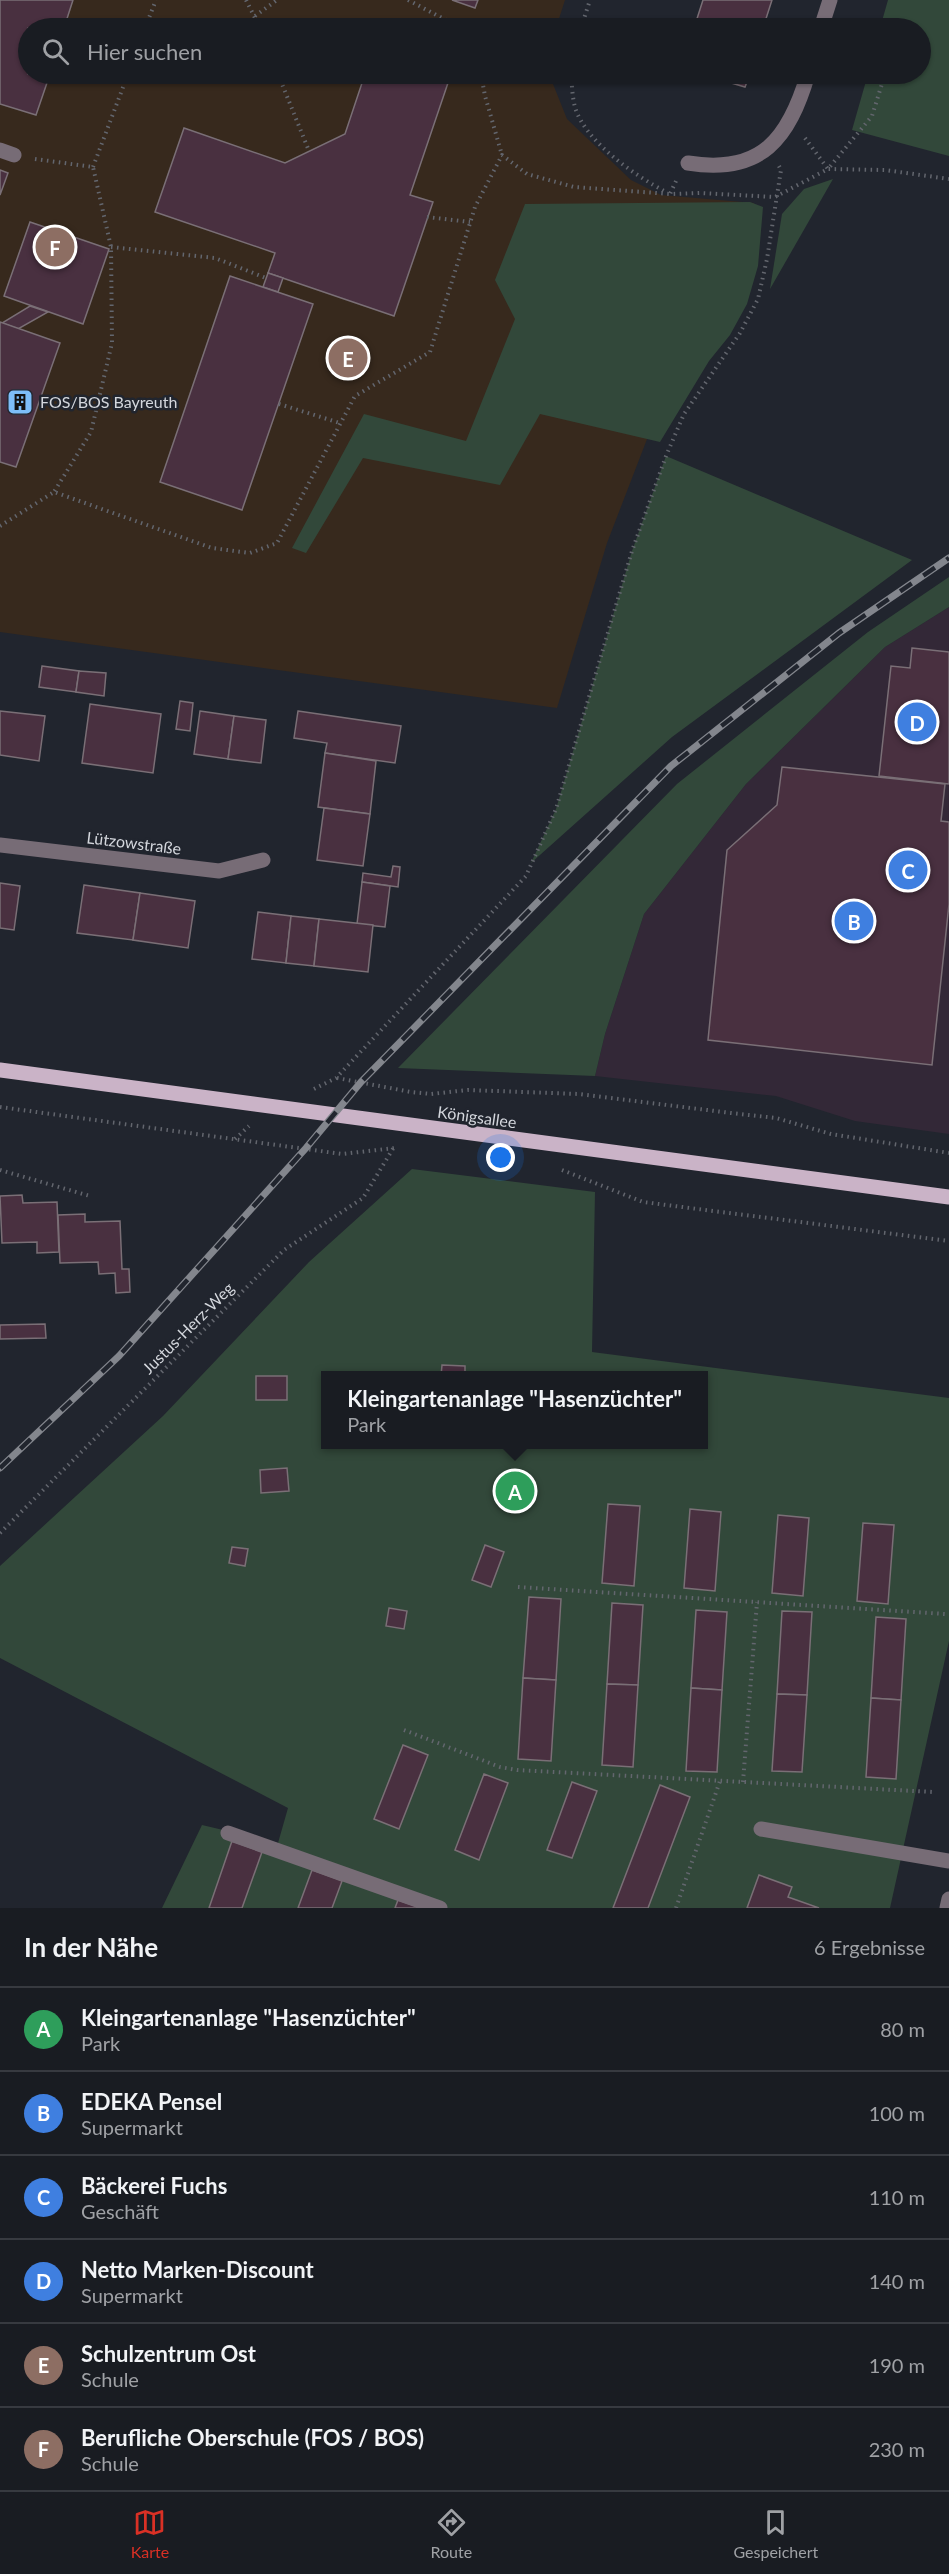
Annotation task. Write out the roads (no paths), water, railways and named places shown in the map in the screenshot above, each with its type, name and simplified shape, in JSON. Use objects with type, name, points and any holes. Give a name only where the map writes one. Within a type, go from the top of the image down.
[{"type":"main road","name":"Königsallee","points":[[0,1070],[949,1197]]},
{"type":"street","points":[[824,18],[830,0]]},
{"type":"street","points":[[688,163],[718,166],[761,153],[774,143],[792,120],[805,84]]},
{"type":"street","name":"Lützowstraße","points":[[0,845],[219,871],[263,860]]},
{"type":"street","points":[[761,1828],[949,1861]]},
{"type":"street","points":[[228,1833],[440,1908]]},
{"type":"street","points":[[947,1908],[949,1899]]},
{"type":"railway","points":[[0,1468],[119,1356],[306,1148],[361,1082],[671,766],[839,633],[949,558]]},
{"type":"place","name":"Berufliche Oberschule (FOS / BOS)","points":[[55,247]]},
{"type":"place","name":"Schulzentrum Ost","points":[[348,358]]},
{"type":"place","name":"FOS/BOS Bayreuth","points":[[20,402]]},
{"type":"place","name":"Netto Marken-Discount","points":[[917,722]]},
{"type":"place","name":"Bäckerei Fuchs","points":[[908,870]]},
{"type":"place","name":"EDEKA Pensel","points":[[854,921]]},
{"type":"place","name":"Kleingartenanlage \"Hasenzüchter\"","points":[[515,1491]]}]
